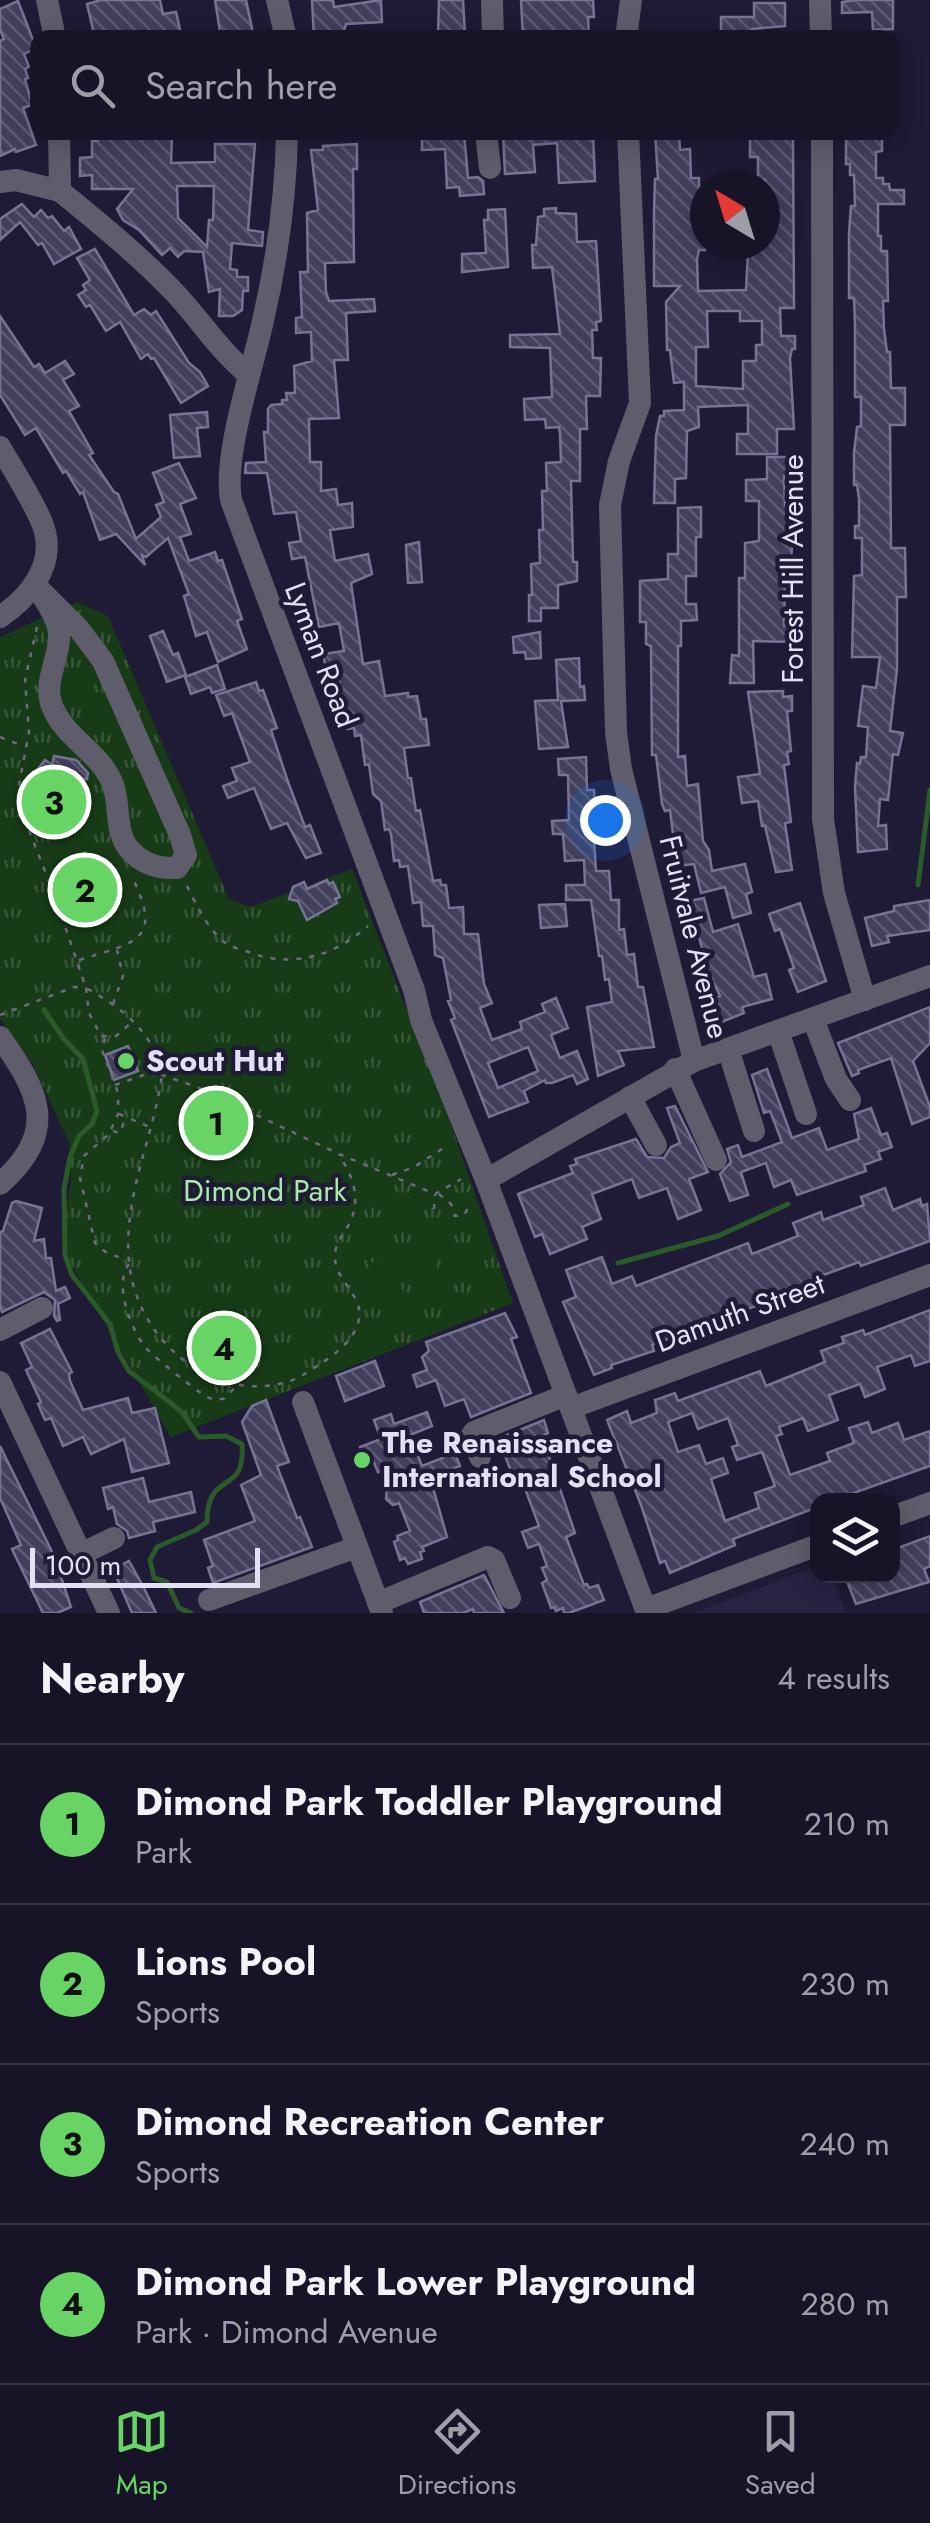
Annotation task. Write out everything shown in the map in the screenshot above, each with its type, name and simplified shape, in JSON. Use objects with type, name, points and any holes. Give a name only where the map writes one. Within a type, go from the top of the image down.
[{"type":"street","points":[[47,0],[53,30]]},
{"type":"street","points":[[277,0],[284,30]]},
{"type":"street","points":[[492,0],[493,30]]},
{"type":"street","points":[[627,30],[632,0]]},
{"type":"street","points":[[820,0],[821,30]]},
{"type":"street","points":[[59,140],[60,191]]},
{"type":"street","name":"Lyman Road","points":[[288,140],[286,196],[228,476],[231,500],[414,990],[421,1020],[486,1180]]},
{"type":"street","points":[[487,140],[490,168]]},
{"type":"street","name":"Fruitvale Avenue","points":[[486,1180],[685,1065],[616,732],[610,505],[619,461],[640,404],[628,140]]},
{"type":"street","name":"Forest Hill Avenue","points":[[822,140],[823,818],[834,893],[865,1000]]},
{"type":"street","points":[[0,182],[16,180],[60,191],[130,249],[179,297],[222,352],[248,374]]},
{"type":"street","points":[[0,447],[46,532],[44,560],[36,586],[0,617]]},
{"type":"street","points":[[36,586],[104,661],[180,834],[186,855],[177,868],[157,868],[137,858],[125,845],[113,784],[90,749],[76,740],[58,719],[49,699],[59,630],[36,586]]},
{"type":"street","points":[[716,1160],[685,1065],[930,976]]},
{"type":"street","points":[[813,1019],[836,1079],[850,1100]]},
{"type":"street","points":[[778,1031],[806,1114]]},
{"type":"street","points":[[0,1037],[21,1066],[40,1110],[33,1142],[18,1168],[0,1184]]},
{"type":"street","points":[[728,1049],[754,1130]]},
{"type":"street","points":[[630,1097],[656,1145]]},
{"type":"street","points":[[486,1180],[647,1611],[810,1548]]},
{"type":"street","name":"Damuth Street","points":[[480,1456],[471,1436],[474,1432],[930,1275]]},
{"type":"street","points":[[0,1330],[42,1308]]},
{"type":"street","points":[[0,1382],[109,1613]]},
{"type":"street","points":[[303,1402],[380,1608],[488,1557],[494,1560],[510,1598]]},
{"type":"street","points":[[900,1514],[930,1503]]},
{"type":"street","points":[[81,1554],[114,1538]]},
{"type":"street","points":[[209,1600],[357,1547]]},
{"type":"path","points":[[37,619],[37,636],[25,680],[29,732],[19,805],[77,961],[89,1012],[105,1038]]},
{"type":"path","points":[[0,737],[24,747]]},
{"type":"path","points":[[177,868],[202,914],[228,944],[261,956],[293,962],[332,951],[368,926]]},
{"type":"path","points":[[77,961],[134,940],[147,920],[146,905],[130,872]]},
{"type":"path","points":[[113,1004],[123,976],[116,948]]},
{"type":"path","points":[[0,1015],[74,987],[86,988],[113,1004],[152,1043],[162,1075],[153,1129],[132,1193],[129,1262],[143,1312],[160,1337],[183,1360],[206,1375],[240,1384],[294,1380],[342,1347],[359,1321],[359,1304],[336,1266],[335,1252],[356,1206],[354,1183],[338,1154]]},
{"type":"path","points":[[105,1038],[116,1036],[133,1021]]},
{"type":"path","points":[[105,1038],[102,1050],[120,1100],[119,1114],[112,1130],[84,1156],[80,1178],[95,1243],[108,1254],[129,1262]]},
{"type":"path","points":[[115,1085],[162,1075],[437,1194],[451,1204],[456,1216],[464,1216],[471,1202]]},
{"type":"path","points":[[119,1114],[153,1129]]},
{"type":"path","points":[[112,1130],[120,1133],[126,1117]]},
{"type":"path","points":[[390,1175],[414,1167],[448,1145]]},
{"type":"path","points":[[434,1209],[437,1194],[461,1179]]},
{"type":"path","points":[[129,1262],[124,1270],[125,1298],[133,1325],[148,1352],[208,1398],[223,1399],[240,1384]]},
{"type":"shaded area","points":[[810,1569],[810,1583],[835,1583],[846,1613],[693,1613]]},
{"type":"green space","name":"Dimond Park","points":[[77,602],[108,616],[229,899],[251,907],[352,869],[448,1116],[513,1303],[171,1437],[65,1254],[71,1181],[69,1142],[32,1063],[0,1019],[0,637]]},
{"type":"green space","points":[[84,813],[121,927],[78,940],[50,853],[54,851],[38,828]]},
{"type":"green space","points":[[432,1248],[445,1302],[419,1308],[407,1254]]},
{"type":"green space","points":[[395,1257],[407,1311],[382,1317],[369,1263]]},
{"type":"water","points":[[86,851],[107,920],[84,927],[63,858]]},
{"type":"building","points":[[101,0],[160,0],[163,14],[176,12],[180,30],[93,30],[87,4]]},
{"type":"building","points":[[215,0],[246,0],[252,30],[220,30]]},
{"type":"building","points":[[312,0],[333,0],[334,7],[381,0],[382,22],[346,24],[344,30],[314,30]]},
{"type":"building","points":[[439,0],[463,0],[465,30],[438,30]]},
{"type":"building","points":[[521,0],[593,0],[594,17],[588,17],[589,30],[523,30]]},
{"type":"building","points":[[893,0],[893,29],[873,30],[872,12],[842,13],[842,2]]},
{"type":"building","points":[[18,1],[30,32],[30,51],[24,54],[29,67],[25,69],[25,79],[30,106],[23,108],[30,140],[36,145],[0,156],[0,41],[4,39],[0,9]]},
{"type":"building","points":[[754,3],[785,3],[785,26],[721,30],[721,17],[754,17]]},
{"type":"building","points":[[172,140],[171,163],[215,162],[215,144],[255,144],[248,230],[263,232],[262,246],[232,243],[230,269],[237,270],[237,277],[248,277],[242,310],[233,316],[219,316],[220,289],[209,292],[203,252],[184,251],[178,257],[170,248],[162,255],[139,230],[123,220],[117,209],[133,189],[92,189],[92,175],[80,176],[80,158],[92,157],[92,141]],"holes":[[[177,186],[214,186],[213,220],[209,220],[207,247],[178,218]]]},
{"type":"building","points":[[422,140],[465,140],[468,178],[483,181],[484,194],[460,196],[459,187],[447,188],[445,149],[422,150]]},
{"type":"building","points":[[503,140],[593,140],[595,181],[559,183],[557,143],[533,145],[535,172],[505,174]]},
{"type":"building","points":[[656,140],[679,140],[680,150],[690,149],[690,260],[697,260],[698,291],[746,290],[748,260],[780,260],[780,170],[758,170],[758,157],[750,157],[750,140],[793,140],[794,308],[780,308],[781,336],[795,336],[790,358],[794,429],[777,429],[777,454],[737,454],[737,434],[748,434],[748,405],[698,407],[699,427],[687,431],[686,478],[675,479],[675,503],[654,503],[660,416],[664,416],[664,411],[684,410],[684,382],[674,383],[667,350],[666,302],[680,286],[654,286]],"holes":[[[707,311],[740,311],[740,321],[762,321],[762,345],[756,345],[756,361],[743,361],[743,389],[696,386],[696,347],[708,347]]]},
{"type":"building","points":[[846,140],[882,140],[882,151],[876,152],[876,178],[883,178],[883,184],[889,184],[890,190],[904,190],[904,204],[878,204],[878,236],[881,251],[887,251],[888,301],[883,301],[891,388],[905,388],[905,425],[890,425],[891,548],[905,548],[906,597],[897,597],[897,669],[890,731],[903,733],[898,755],[893,754],[888,800],[880,799],[878,826],[886,825],[887,849],[858,852],[855,787],[857,763],[866,757],[868,727],[858,726],[863,686],[876,688],[880,657],[852,657],[854,576],[862,575],[862,538],[855,538],[859,498],[854,485],[861,397],[855,397],[854,298],[849,298],[854,175],[850,175],[850,164],[846,164]]},
{"type":"building","points":[[357,144],[357,169],[353,169],[354,262],[325,263],[326,292],[329,301],[374,299],[375,311],[346,313],[348,360],[334,360],[339,418],[309,419],[310,462],[321,462],[321,491],[336,489],[338,505],[352,503],[353,527],[330,530],[335,561],[368,554],[372,574],[351,583],[363,664],[379,661],[385,696],[417,696],[421,719],[426,719],[429,745],[404,748],[408,778],[416,811],[420,810],[433,881],[440,880],[441,885],[446,885],[449,908],[463,907],[464,934],[478,934],[484,984],[492,1003],[480,1008],[492,1040],[522,1029],[520,1022],[545,1012],[542,1004],[556,998],[568,1028],[551,1035],[560,1058],[577,1051],[588,1079],[577,1084],[573,1075],[552,1083],[545,1080],[524,1091],[528,1102],[489,1117],[451,1020],[455,1018],[448,1001],[451,1000],[443,958],[435,955],[433,926],[423,926],[421,902],[413,903],[408,866],[400,867],[399,860],[394,861],[391,834],[389,829],[385,830],[381,801],[373,794],[361,735],[355,736],[354,728],[347,729],[339,680],[335,681],[334,672],[329,673],[326,668],[323,654],[344,651],[339,623],[319,627],[305,557],[292,559],[289,543],[301,541],[296,512],[274,514],[267,473],[245,473],[246,463],[266,462],[264,432],[268,432],[268,409],[287,400],[286,393],[295,393],[294,366],[312,361],[311,332],[296,333],[296,318],[302,317],[300,272],[308,272],[307,213],[318,210],[311,150],[323,150],[323,146]],"holes":[[[528,1047],[538,1071],[498,1088],[488,1063]]]},
{"type":"building","points":[[22,204],[34,217],[41,210],[64,231],[69,227],[81,249],[54,264],[42,243],[38,245],[20,222],[0,240],[0,219]]},
{"type":"building","points":[[556,208],[556,213],[576,214],[577,242],[596,241],[601,321],[596,322],[597,330],[592,330],[593,358],[601,358],[600,396],[586,396],[587,429],[580,429],[580,481],[571,481],[577,581],[558,585],[558,608],[541,608],[541,621],[529,621],[531,564],[540,563],[546,463],[561,462],[560,433],[559,427],[546,428],[545,419],[525,420],[524,399],[552,397],[550,348],[510,347],[510,335],[560,334],[552,267],[533,268],[532,245],[536,245],[538,217],[544,216],[544,209]]},
{"type":"building","points":[[505,209],[508,267],[462,272],[462,254],[486,253],[484,220],[488,220],[488,210]]},
{"type":"building","points":[[95,249],[134,315],[144,309],[151,315],[156,311],[208,386],[181,403],[154,358],[148,354],[141,359],[120,322],[106,331],[90,305],[86,307],[78,295],[86,290],[83,285],[90,280],[77,258]]},
{"type":"building","points":[[0,316],[34,367],[39,364],[45,373],[65,361],[74,374],[63,380],[79,406],[69,411],[93,453],[89,455],[118,494],[136,539],[161,517],[156,505],[164,502],[153,473],[179,463],[196,498],[180,504],[191,534],[180,537],[189,561],[215,552],[218,561],[222,560],[242,619],[237,621],[247,649],[218,662],[207,632],[196,636],[184,596],[189,594],[168,538],[146,557],[142,555],[145,565],[116,534],[100,540],[83,492],[80,494],[66,471],[63,473],[36,428],[25,435],[0,395]]},
{"type":"building","points":[[207,412],[208,427],[197,428],[200,456],[174,458],[170,415]]},
{"type":"building","points":[[767,457],[793,457],[793,476],[784,476],[785,507],[790,507],[793,523],[784,626],[791,626],[791,642],[753,641],[754,683],[730,683],[732,655],[739,656],[739,578],[745,578],[745,543],[759,541],[759,501],[746,501],[746,480],[767,479]]},
{"type":"building","points":[[701,507],[696,576],[686,576],[686,604],[696,604],[697,620],[681,621],[678,646],[678,757],[685,756],[687,786],[698,784],[703,841],[709,850],[712,871],[745,864],[752,892],[746,894],[751,913],[733,918],[725,887],[701,893],[694,864],[677,866],[670,810],[665,811],[662,804],[656,755],[652,755],[651,646],[646,644],[646,622],[640,622],[640,581],[668,579],[668,554],[678,554],[678,508]]},
{"type":"building","points":[[419,542],[422,582],[408,583],[406,545]]},
{"type":"building","points":[[163,631],[173,655],[178,653],[186,675],[167,682],[150,636]]},
{"type":"building","points":[[540,632],[541,658],[526,659],[525,652],[514,653],[513,637]]},
{"type":"building","points":[[579,658],[580,687],[584,686],[585,700],[561,701],[568,747],[539,749],[535,701],[558,700],[556,660]]},
{"type":"building","points":[[217,665],[225,689],[212,693],[210,687],[191,694],[185,677]]},
{"type":"building","points":[[256,682],[259,691],[263,690],[277,728],[271,730],[305,827],[310,825],[321,853],[306,858],[287,823],[271,829],[254,788],[228,798],[223,786],[237,781],[232,768],[250,762],[232,713],[224,716],[216,695]]},
{"type":"building","points":[[783,691],[783,697],[792,696],[792,711],[787,711],[791,751],[787,752],[789,764],[784,765],[791,822],[785,823],[792,870],[776,872],[758,801],[742,803],[738,777],[760,774],[748,692]]},
{"type":"building","points":[[54,756],[76,760],[88,773],[87,779],[80,778],[73,823],[38,818],[24,786],[45,760],[52,765]]},
{"type":"building","points":[[586,757],[587,790],[594,790],[598,818],[599,832],[594,840],[596,871],[609,871],[611,900],[619,900],[619,930],[624,929],[627,955],[634,954],[638,987],[643,987],[654,1047],[618,1051],[624,1065],[598,1076],[587,1007],[612,1002],[609,979],[605,980],[599,956],[591,900],[566,900],[566,885],[585,885],[584,860],[565,861],[563,834],[553,834],[552,821],[569,820],[568,775],[559,775],[558,759]]},
{"type":"building","points":[[327,880],[329,884],[333,882],[340,897],[335,899],[337,903],[307,920],[298,901],[289,899],[293,887],[304,882],[307,889]]},
{"type":"building","points":[[704,898],[713,932],[738,924],[754,977],[766,974],[772,999],[742,1007],[744,1013],[719,1023],[712,1000],[720,996],[708,970],[689,901]]},
{"type":"building","points":[[930,900],[930,930],[887,936],[889,942],[872,946],[865,918],[894,911],[894,906]]},
{"type":"building","points":[[800,903],[826,981],[798,992],[780,929],[775,931],[769,914]]},
{"type":"building","points":[[565,904],[567,926],[541,928],[539,905]]},
{"type":"building","points":[[930,1007],[930,1043],[913,1061],[930,1117],[912,1124],[891,1058],[852,1076],[838,1043]]},
{"type":"building","name":"Scout Hut","points":[[128,1046],[138,1071],[114,1080],[105,1055]]},
{"type":"building","points":[[767,1069],[792,1138],[819,1128],[827,1150],[859,1139],[854,1114],[871,1108],[881,1135],[887,1133],[892,1147],[878,1152],[881,1159],[864,1165],[866,1171],[797,1195],[791,1180],[774,1187],[766,1163],[741,1172],[748,1195],[730,1201],[720,1174],[731,1162],[727,1149],[738,1145],[742,1157],[782,1142],[770,1111],[764,1113],[752,1075]]},
{"type":"building","points":[[675,1106],[708,1172],[689,1179],[701,1210],[678,1219],[667,1188],[639,1198],[632,1179],[592,1194],[601,1219],[582,1227],[587,1239],[550,1254],[542,1234],[535,1237],[518,1194],[573,1173],[570,1166],[577,1164],[575,1159],[636,1139],[647,1157],[664,1158],[671,1147],[680,1143],[667,1108]]},
{"type":"building","points":[[885,1188],[893,1210],[920,1199],[922,1206],[927,1204],[930,1241],[807,1281],[809,1286],[652,1345],[654,1351],[594,1375],[563,1302],[576,1297],[566,1270],[602,1257],[612,1284],[632,1276],[636,1286],[748,1243],[752,1254],[798,1236],[793,1223],[821,1212],[823,1220],[864,1205],[861,1197]]},
{"type":"building","points":[[16,1201],[42,1208],[34,1241],[44,1239],[56,1291],[65,1287],[70,1298],[58,1304],[60,1320],[54,1316],[55,1300],[44,1292],[2,1312],[0,1307],[0,1232]]},
{"type":"building","points":[[930,1310],[930,1361],[915,1366],[911,1355],[877,1367],[885,1389],[865,1397],[860,1384],[829,1395],[838,1420],[808,1431],[803,1418],[779,1427],[782,1434],[776,1436],[790,1475],[830,1461],[827,1453],[854,1443],[849,1428],[868,1422],[872,1433],[898,1423],[904,1440],[930,1431],[930,1466],[854,1493],[810,1493],[810,1510],[733,1539],[735,1545],[670,1573],[665,1561],[660,1563],[607,1420],[627,1411],[631,1423],[657,1413],[655,1400],[675,1393],[678,1401],[760,1371],[766,1386],[825,1362],[821,1351],[844,1343],[842,1337],[863,1330],[865,1335]],"holes":[[[692,1413],[698,1429],[728,1418],[738,1445],[732,1447],[737,1460],[762,1452],[775,1486],[755,1493],[759,1508],[725,1521],[711,1479],[728,1473],[723,1458],[706,1464],[699,1445],[678,1452],[668,1422]]]},
{"type":"building","points":[[505,1313],[517,1337],[511,1339],[531,1393],[471,1417],[464,1399],[445,1406],[436,1380],[417,1387],[413,1375],[427,1370],[422,1357],[429,1351],[426,1342]]},
{"type":"building","points":[[50,1329],[72,1372],[70,1381],[83,1410],[128,1398],[132,1413],[155,1408],[169,1463],[132,1472],[124,1439],[91,1454],[83,1437],[63,1446],[51,1418],[45,1420],[38,1404],[41,1402],[26,1370],[32,1367],[21,1343]]},
{"type":"building","points":[[375,1361],[384,1386],[345,1401],[336,1376]]},
{"type":"building","points":[[266,1400],[289,1462],[277,1466],[312,1547],[213,1583],[208,1568],[213,1566],[204,1540],[255,1521],[241,1485],[261,1475],[242,1422],[252,1406]]},
{"type":"building","points":[[427,1412],[432,1426],[410,1435],[422,1466],[455,1453],[460,1466],[430,1477],[447,1537],[422,1547],[422,1559],[408,1564],[405,1558],[400,1560],[394,1542],[397,1536],[410,1531],[399,1503],[393,1505],[386,1499],[387,1488],[380,1471],[372,1458],[365,1460],[360,1447],[381,1439],[374,1420],[391,1414],[394,1424]]},
{"type":"building","points":[[544,1420],[548,1433],[542,1436],[575,1533],[566,1537],[584,1585],[598,1585],[604,1600],[569,1613],[564,1613],[563,1608],[551,1608],[542,1583],[547,1580],[542,1568],[547,1566],[539,1544],[528,1548],[522,1532],[539,1526],[520,1475],[513,1477],[503,1450],[494,1453],[490,1442]]},
{"type":"building","points":[[0,1446],[64,1576],[61,1577],[71,1607],[57,1613],[43,1613],[12,1549],[21,1545],[0,1498]]},
{"type":"building","points":[[143,1478],[149,1502],[191,1492],[195,1512],[153,1522],[155,1531],[129,1538],[127,1531],[117,1524],[113,1507],[108,1509],[103,1488]]},
{"type":"building","points":[[930,1536],[930,1566],[924,1569],[929,1582],[856,1604],[848,1583],[900,1583],[900,1547]]},
{"type":"building","points":[[129,1561],[156,1613],[132,1613],[113,1569]]},
{"type":"building","points":[[484,1575],[504,1613],[474,1613],[473,1609],[463,1613],[424,1613],[420,1602]]},
{"type":"waterway","points":[[918,885],[930,790]]},
{"type":"waterway","points":[[44,1010],[83,1059],[97,1111],[70,1157],[64,1189],[65,1255],[72,1275],[110,1324],[118,1352],[129,1371],[181,1411],[199,1437],[226,1436],[242,1444],[238,1471],[213,1495],[207,1522],[157,1547],[150,1560],[154,1578],[167,1582],[179,1608],[191,1613]]},
{"type":"waterway","points":[[618,1263],[718,1236],[788,1204]]},
{"type":"place","name":"Dimond Recreation Center","points":[[54,802]]},
{"type":"place","name":"Lions Pool","points":[[85,890]]},
{"type":"place","name":"Scout Hut","points":[[126,1061]]},
{"type":"place","name":"Dimond Park Toddler Playground","points":[[216,1123]]},
{"type":"place","name":"Dimond Park Lower Playground","points":[[224,1348]]},
{"type":"place","name":"The Renaissance International School","points":[[362,1460]]}]
